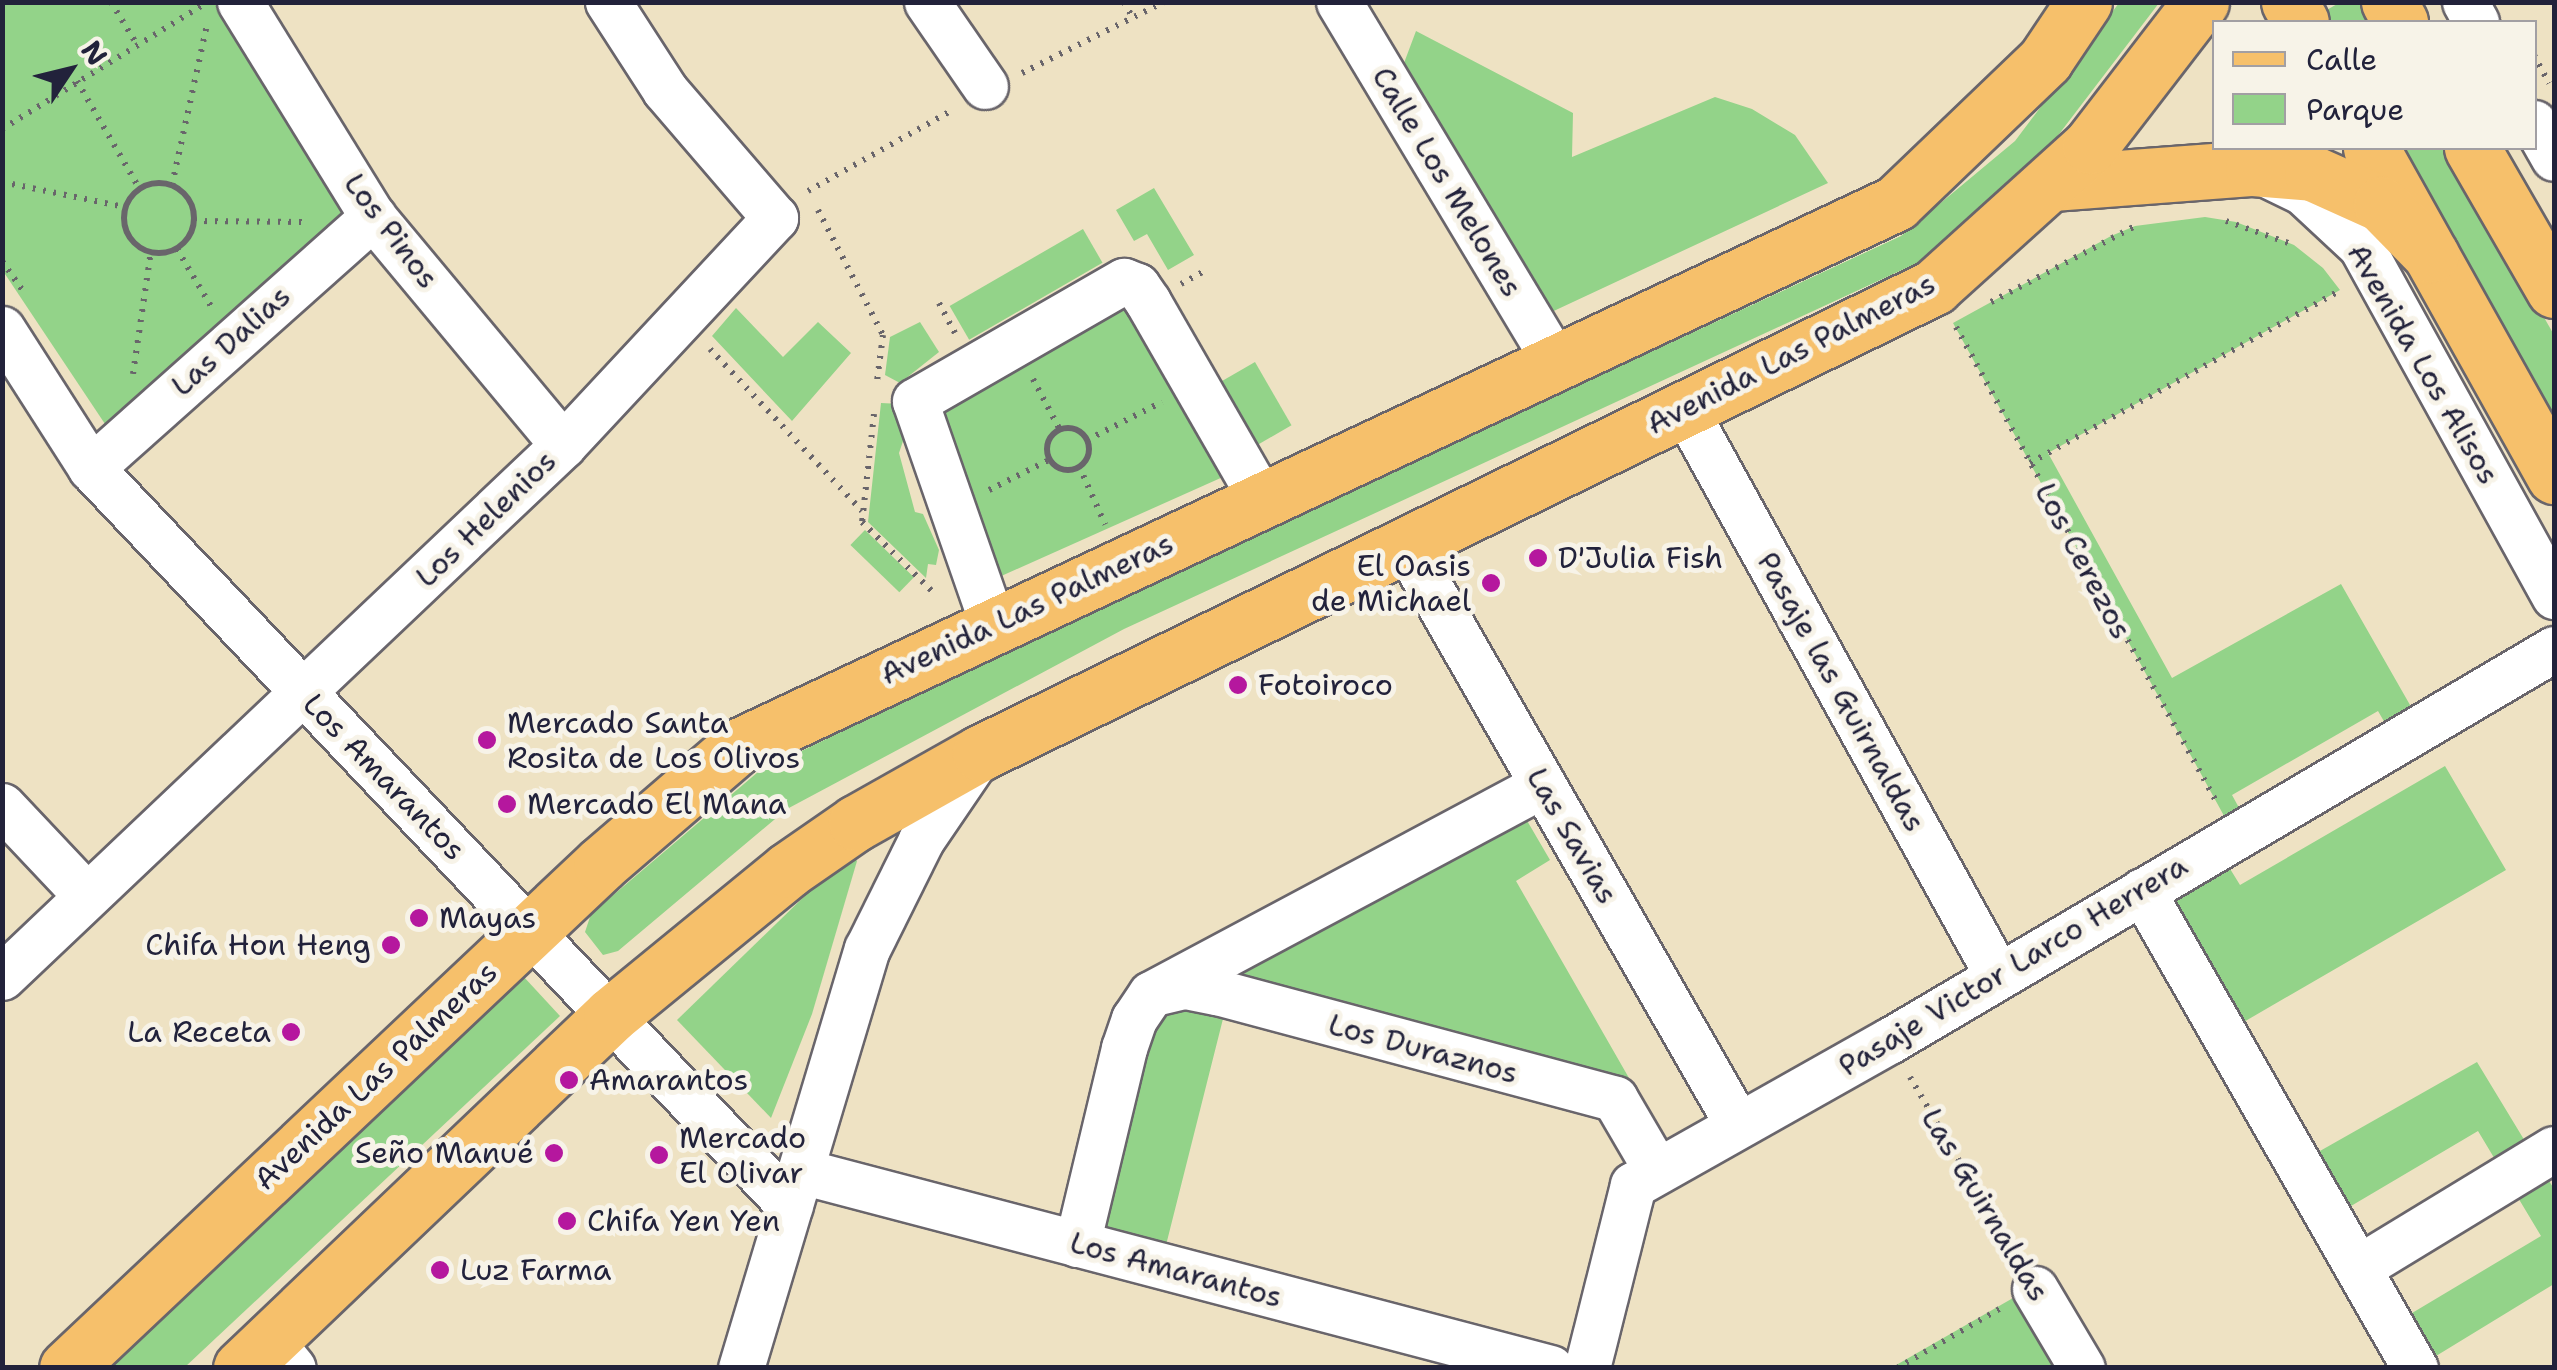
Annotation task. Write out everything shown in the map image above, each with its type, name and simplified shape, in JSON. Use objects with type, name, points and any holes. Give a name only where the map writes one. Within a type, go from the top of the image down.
[{"type":"main road","name":"Avenida Las Palmeras","points":[[67,1368],[689,784],[737,747],[1896,203],[2045,60],[2084,2]]},
{"type":"main road","name":"Avenida Las Palmeras","points":[[268,1358],[611,1015],[788,870],[856,823],[980,753],[1934,287],[2090,146],[2201,2]]},
{"type":"main road","name":"Avenida Los Alisos","points":[[2372,150],[2554,476]]},
{"type":"main road","points":[[2473,150],[2554,290]]},
{"type":"main road","points":[[2052,183],[2253,168],[2312,173],[2355,188],[2382,204],[2431,256]]},
{"type":"street","points":[[608,2],[664,90],[792,204]]},
{"type":"street","points":[[926,2],[981,92]]},
{"type":"street","name":"Calle Los Melones","points":[[1339,2],[1555,362]]},
{"type":"street","points":[[2045,60],[2070,2]]},
{"type":"street","name":"Los Pinos","points":[[260,10],[373,217],[563,445]]},
{"type":"street","points":[[2537,129],[2554,158]]},
{"type":"street","name":"Avenida Los Alisos","points":[[2253,168],[2303,192],[2361,246],[2554,596]]},
{"type":"street","name":"Los Helenios","points":[[2,978],[563,445],[792,204]]},
{"type":"street","name":"Las Dalias","points":[[107,454],[373,217]]},
{"type":"street","points":[[976,634],[950,509],[915,401],[1131,281],[1148,302],[1262,500]]},
{"type":"street","name":"Los Amarantos","points":[[2,329],[304,693],[611,1015],[796,1188],[1076,1244],[1551,1368]]},
{"type":"street","name":"Pasaje las Guirnaldas","points":[[1684,408],[1998,976]]},
{"type":"street","name":"Las Savias","points":[[1406,546],[1738,1125]]},
{"type":"street","name":"Pasaje Victor Larco Herrera","points":[[1587,1368],[1633,1185],[1889,1041],[2234,834],[2554,649]]},
{"type":"street","points":[[741,1368],[866,950],[921,840],[980,753]]},
{"type":"street","points":[[1076,1244],[1124,1048],[1134,1020],[1151,994],[1543,785]]},
{"type":"street","points":[[2,806],[86,895]]},
{"type":"street","points":[[2142,892],[2415,1368]]},
{"type":"street","name":"Los Duraznos","points":[[1151,994],[1184,986],[1217,992],[1402,1045],[1616,1099],[1658,1171]]},
{"type":"street","points":[[2358,1268],[2554,1150]]},
{"type":"street","name":"Las Guirnaldas","points":[[2035,1289],[2082,1368]]},
{"type":"path","points":[[111,2],[136,43]]},
{"type":"path","points":[[4,125],[209,2]]},
{"type":"path","points":[[172,185],[209,2]]},
{"type":"path","points":[[1124,2],[1133,18]]},
{"type":"path","points":[[976,634],[862,522],[883,335],[792,204],[981,92],[1164,2]]},
{"type":"path","points":[[2537,61],[2554,92]]},
{"type":"path","points":[[76,81],[139,188]]},
{"type":"path","points":[[2,182],[125,207]]},
{"type":"path","points":[[161,182],[172,185],[190,200],[192,233],[177,249],[142,249],[126,231],[125,207],[139,188],[161,182]]},
{"type":"path","points":[[194,221],[305,222]]},
{"type":"path","points":[[177,249],[231,340]]},
{"type":"path","points":[[107,454],[151,251]]},
{"type":"path","name":"Los Cerezos","points":[[1934,287],[2234,834]]},
{"type":"path","points":[[2030,463],[2340,290]]},
{"type":"path","points":[[701,340],[863,512]]},
{"type":"path","points":[[1016,347],[1060,430]]},
{"type":"path","points":[[1087,440],[1194,385]]},
{"type":"path","points":[[1076,429],[1087,440],[1087,457],[1078,466],[1065,469],[1051,459],[1048,443],[1060,430],[1076,429]]},
{"type":"path","points":[[950,509],[1051,459]]},
{"type":"path","points":[[1078,466],[1123,564]]},
{"type":"path","name":"Las Guirnaldas","points":[[1889,1041],[2035,1289]]},
{"type":"path","points":[[1897,1368],[2035,1289]]},
{"type":"green space","points":[[2,3],[227,3],[360,216],[115,439],[3,271]]},
{"type":"green space","points":[[2119,3],[2159,3],[2040,159],[1917,263],[1124,629],[787,809],[618,951],[603,955],[585,932],[591,914],[758,772],[1104,605],[1901,236],[2015,141]]},
{"type":"green space","points":[[2339,3],[2366,3],[2376,20],[2319,20],[2316,16]]},
{"type":"green space","points":[[1416,31],[1573,113],[1572,157],[1715,97],[1752,109],[1795,135],[1828,183],[1543,316],[1398,79]]},
{"type":"green space","points":[[2392,150],[2449,150],[2554,335],[2554,436]]},
{"type":"green space","points":[[1154,188],[1194,255],[1168,270],[1147,234],[1134,241],[1116,210]]},
{"type":"green space","points":[[2205,217],[2236,222],[2294,245],[2323,268],[2340,290],[2048,453],[2172,678],[2341,584],[2422,726],[2396,742],[2378,711],[2232,795],[2249,826],[2234,834],[1953,323],[2111,236],[2135,226]]},
{"type":"green space","points":[[1083,229],[1102,263],[969,340],[950,306]]},
{"type":"green space","points":[[1124,281],[1243,468],[979,586],[915,401]]},
{"type":"green space","points":[[736,308],[783,357],[818,322],[851,353],[792,421],[712,336]]},
{"type":"green space","points":[[920,322],[939,352],[900,383],[885,375],[890,337]]},
{"type":"green space","points":[[1255,362],[1292,425],[1253,448],[1216,384]]},
{"type":"green space","points":[[881,403],[901,404],[906,432],[899,453],[915,512],[923,514],[939,550],[936,565],[928,564],[926,578],[868,522]]},
{"type":"green space","points":[[865,530],[914,577],[899,592],[850,545]]},
{"type":"green space","points":[[2445,766],[2506,870],[2223,1034],[2142,891],[2216,846],[2240,885]]},
{"type":"green space","points":[[1515,800],[1550,860],[1516,881],[1676,1160],[1615,1099],[1229,995],[1161,1265],[1077,1244],[1134,1019]]},
{"type":"green space","points":[[850,852],[857,861],[812,1014],[771,1118],[677,1020]]},
{"type":"green space","points":[[523,976],[560,1016],[185,1367],[111,1367]]},
{"type":"green space","points":[[2477,1062],[2554,1189],[2554,1284],[2418,1367],[2392,1325],[2541,1236],[2478,1131],[2329,1219],[2297,1164]]},
{"type":"green space","points":[[2027,1290],[2072,1368],[1891,1368]]},
{"type":"place","name":"D'Julia Fish","points":[[1538,558]]},
{"type":"place","name":"El Oasis de Michael","points":[[1491,583]]},
{"type":"place","name":"Fotoiroco","points":[[1238,685]]},
{"type":"place","name":"Mercado Santa Rosita de Los Olivos","points":[[487,740]]},
{"type":"place","name":"Mercado El Mana","points":[[507,804]]},
{"type":"place","name":"Mayas","points":[[419,918]]},
{"type":"place","name":"Chifa Hon Heng","points":[[391,945]]},
{"type":"place","name":"La Receta","points":[[291,1032]]},
{"type":"place","name":"Amarantos","points":[[569,1080]]},
{"type":"place","name":"Seño Manué","points":[[554,1153]]},
{"type":"place","name":"Mercado El Olivar","points":[[659,1155]]},
{"type":"place","name":"Chifa Yen Yen","points":[[567,1221]]},
{"type":"place","name":"Luz Farma","points":[[440,1270]]}]
